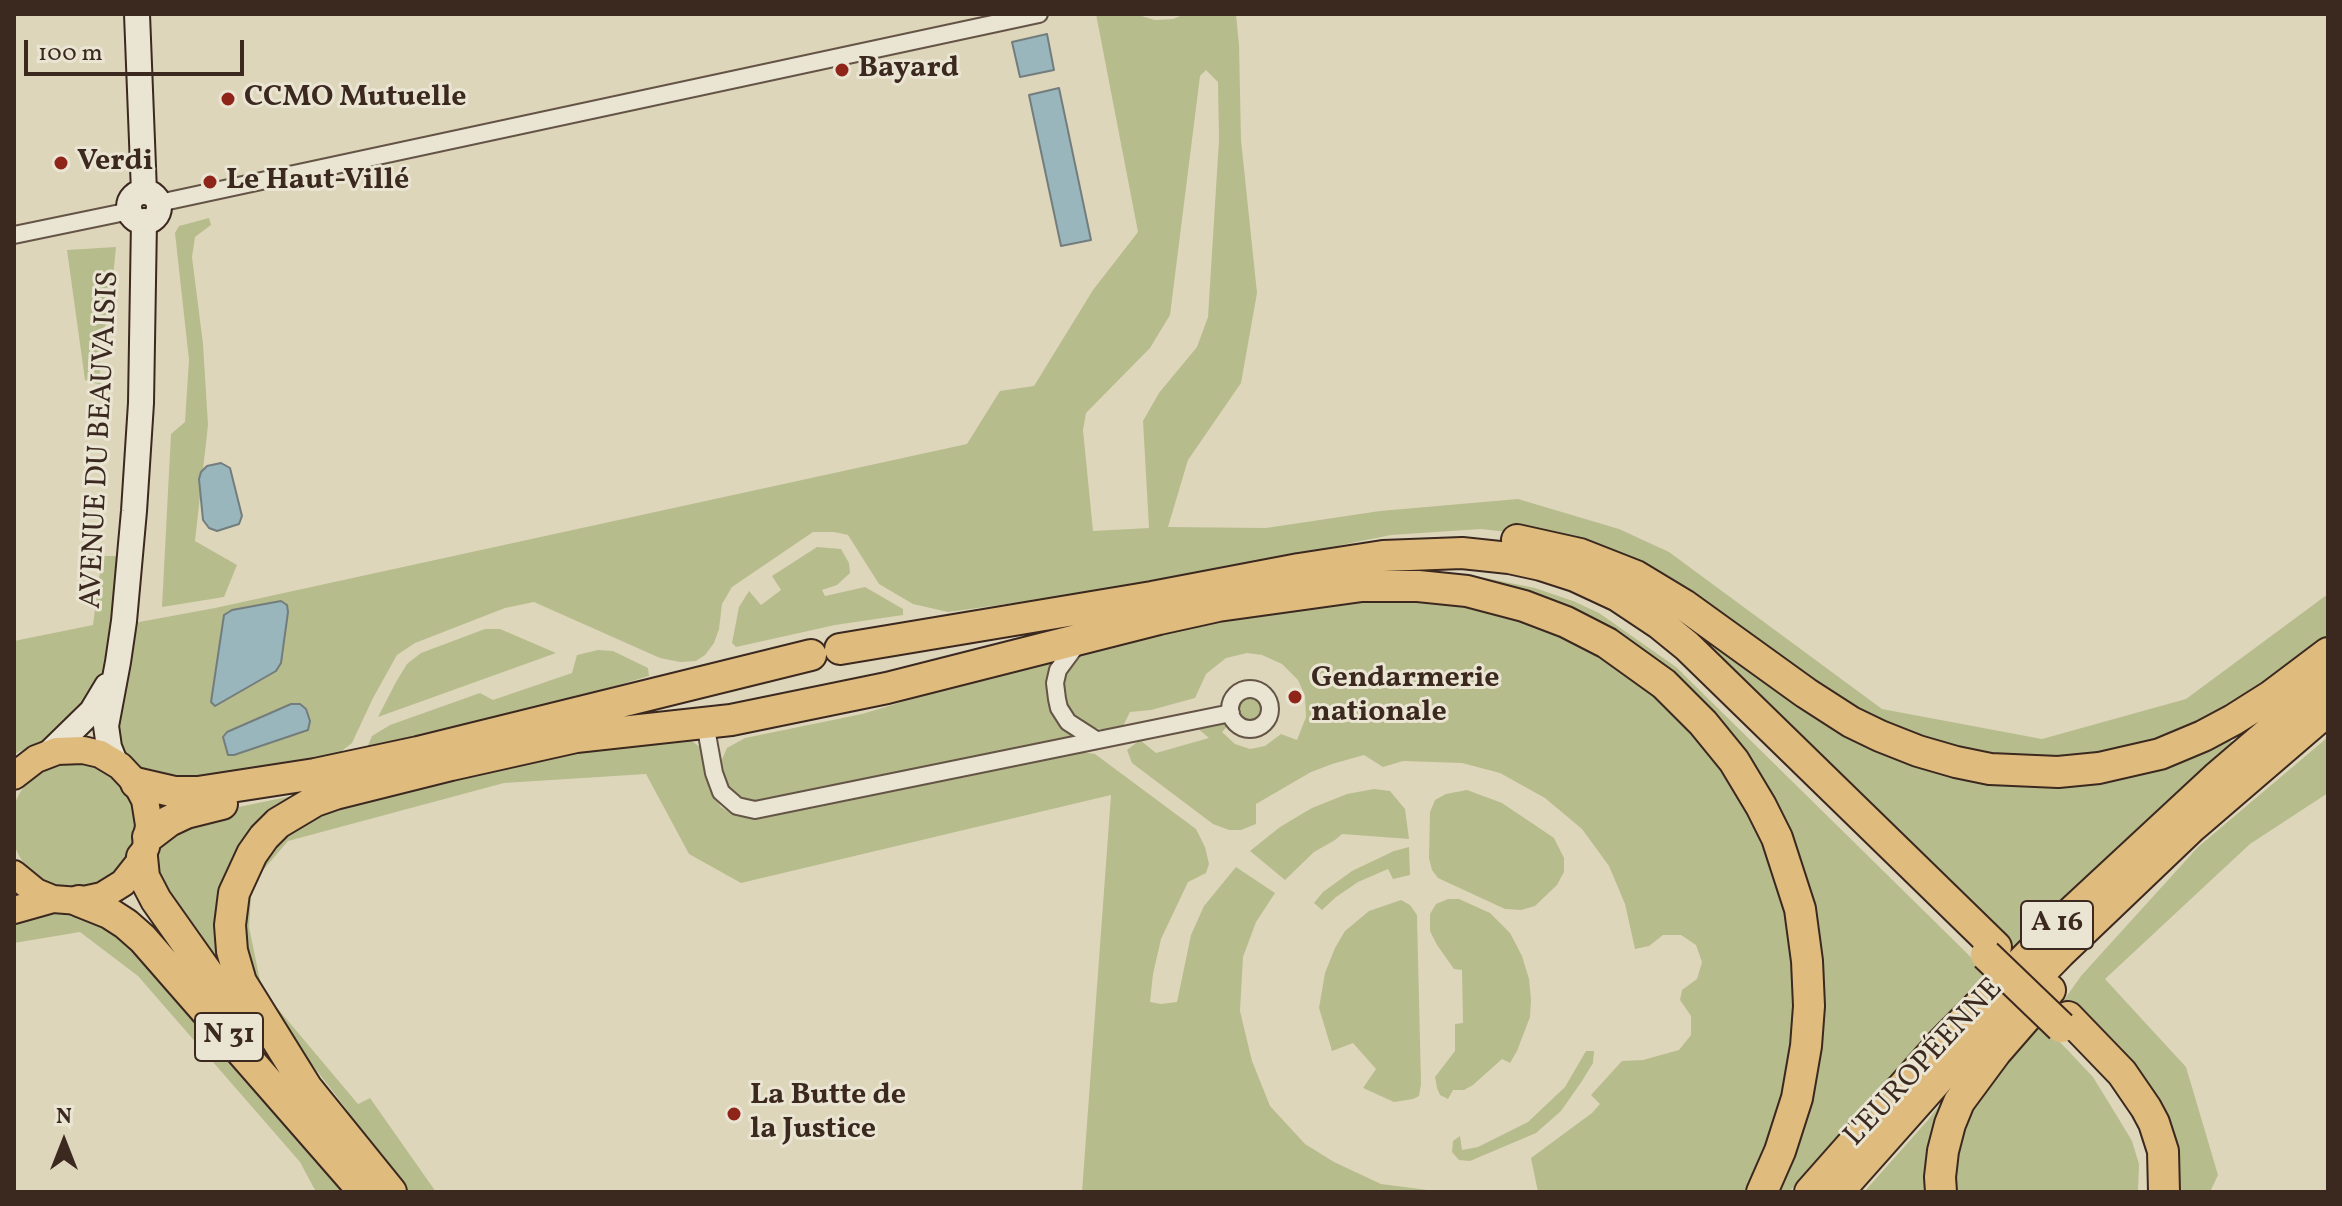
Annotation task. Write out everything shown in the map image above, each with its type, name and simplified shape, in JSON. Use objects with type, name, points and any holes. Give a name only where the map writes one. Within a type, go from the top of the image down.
[{"type":"highway","points":[[1299,569],[1393,545],[1470,538],[1520,541],[1580,554],[1620,568],[1670,596],[1813,698],[1866,730],[1937,757],[2005,771],[2048,773],[2078,770],[2160,754],[2233,720],[2328,653]]},
{"type":"highway","points":[[840,649],[1393,555],[1479,554],[1541,565],[1575,576],[1618,596],[1660,624],[1703,659],[1991,951]]},
{"type":"highway","points":[[310,1093],[241,982],[230,936],[234,893],[241,873],[264,837],[287,816],[306,806],[335,794],[576,737],[754,716],[896,686],[1319,581],[1384,569],[1437,565],[1500,568],[1530,574],[1576,590],[1619,611],[1677,653],[2064,1022],[2122,1073],[2154,1123],[2163,1151],[2164,1192]]},
{"type":"highway","points":[[1218,606],[1376,585],[1436,587],[1481,594],[1550,615],[1607,643],[1664,684],[1703,723],[1734,761],[1769,821],[1796,896],[1805,941],[1809,1006],[1804,1064],[1793,1115],[1762,1192]]},
{"type":"highway","points":[[126,773],[175,792],[198,792],[315,774],[418,752],[811,655]]},
{"type":"highway","name":"L'EUROPÉENNE","points":[[1810,1192],[1939,1046],[2062,921],[2216,778],[2328,682]]},
{"type":"highway","name":"L'EUROPÉENNE","points":[[1838,1192],[2014,998],[2137,878],[2328,710]]},
{"type":"highway","points":[[145,847],[169,821],[197,810],[433,763],[451,765]]},
{"type":"highway","points":[[1941,1192],[1941,1165],[1946,1137],[1965,1092],[2031,1010],[2204,832],[2239,786]]},
{"type":"highway","name":"N 31","points":[[145,847],[146,884],[187,946],[391,1192]]},
{"type":"highway","name":"N 31","points":[[66,900],[118,919],[143,939],[364,1192]]},
{"type":"highway","points":[[2064,1022],[2135,1116],[2149,1154],[2150,1192]]},
{"type":"main road","points":[[14,910],[102,896],[116,888],[134,871],[145,847],[148,812],[126,773],[100,754],[83,750],[49,753],[17,771]]},
{"type":"main road","points":[[15,875],[36,892],[66,900]]},
{"type":"street","name":"AVENUE DU BEAUVAISIS","points":[[126,773],[109,747],[106,726],[118,662],[132,536],[140,414],[144,207],[137,14]]},
{"type":"street","points":[[14,235],[1039,14]]},
{"type":"street","points":[[1081,639],[1058,670],[1056,691],[1059,708],[1068,722],[1096,740]]},
{"type":"street","name":"AVENUE DU BEAUVAISIS","points":[[49,753],[92,711],[118,662]]},
{"type":"street","points":[[705,723],[714,773],[721,792],[737,806],[755,810],[1231,713]]},
{"type":"green space","points":[[1096,14],[1135,14],[1155,20],[1173,19],[1185,14],[1236,14],[1241,140],[1257,293],[1241,383],[1188,460],[1168,527],[1266,528],[1380,511],[1518,499],[1619,529],[1669,552],[1882,709],[2042,739],[2186,699],[2328,594],[2328,641],[2254,696],[2159,742],[2086,760],[2035,764],[1905,738],[1534,535],[1481,529],[1391,535],[1139,586],[948,612],[913,604],[879,584],[848,535],[813,532],[732,587],[722,604],[714,643],[696,661],[660,658],[534,602],[505,608],[415,643],[397,655],[352,743],[339,753],[198,784],[141,772],[117,747],[114,726],[134,623],[967,444],[1000,391],[1034,386],[1093,290],[1138,232]],"holes":[[[1206,70],[1218,82],[1219,140],[1208,317],[1197,347],[1159,393],[1143,421],[1149,528],[1093,531],[1083,430],[1086,413],[1150,348],[1170,315],[1200,76]]]},
{"type":"green space","points":[[209,218],[211,225],[195,237],[192,257],[203,344],[208,425],[195,541],[237,565],[224,597],[162,607],[171,434],[185,422],[189,360],[175,233],[179,226]]},
{"type":"green space","points":[[116,247],[109,318],[98,341],[101,385],[85,380],[67,250]]},
{"type":"green space","points":[[817,547],[841,549],[849,563],[850,573],[837,585],[822,590],[825,596],[865,587],[903,609],[903,615],[835,625],[736,647],[732,643],[739,607],[749,591],[761,605],[781,590],[772,576]]},
{"type":"green space","points":[[102,556],[123,556],[112,649],[99,688],[50,741],[14,755],[14,641],[93,625]]},
{"type":"green space","points":[[1480,577],[1535,588],[1573,601],[1599,613],[1676,667],[1986,972],[1789,1192],[1772,1192],[1808,921],[1684,695],[1479,587]]},
{"type":"green space","points":[[1631,584],[1973,775],[2227,737],[2232,742],[2015,948]]},
{"type":"green space","points":[[1427,595],[1523,616],[1605,653],[1694,726],[1745,795],[1789,910],[1798,1019],[1784,1093],[1751,1192],[1538,1192],[1531,1158],[1592,1113],[1600,1104],[1591,1095],[1622,1061],[1643,1060],[1679,1050],[1691,1035],[1691,1016],[1680,1000],[1682,990],[1697,979],[1702,962],[1696,945],[1681,935],[1663,935],[1649,946],[1635,949],[1625,904],[1609,866],[1582,829],[1545,798],[1500,773],[1462,763],[1403,761],[1383,767],[1364,755],[1311,772],[1256,804],[1256,824],[1241,830],[1229,830],[1213,824],[1132,763],[1127,750],[1140,740],[1156,753],[1209,738],[1196,727],[1217,723],[1229,724],[1222,732],[1235,744],[1250,749],[1265,746],[1281,734],[1297,740],[1306,717],[1305,696],[1298,680],[1282,664],[1262,655],[1247,653],[1226,658],[1206,674],[1195,698],[1151,710],[1130,712],[1122,728],[1105,730],[1086,726],[1071,715],[1063,697],[1065,670],[1074,657],[1086,650],[1305,602]]},
{"type":"green space","points":[[485,629],[500,629],[556,653],[378,717],[407,664],[421,653]]},
{"type":"green space","points":[[598,650],[613,651],[648,668],[649,676],[440,737],[364,755],[372,736],[390,725],[480,693],[493,700],[572,673],[577,655]]},
{"type":"green space","points":[[1062,654],[1053,664],[1075,735],[1071,740],[761,803],[735,799],[725,786],[720,764],[727,748],[745,738],[862,714]]},
{"type":"green space","points":[[1250,697],[1259,701],[1263,710],[1259,719],[1250,723],[1241,719],[1237,710],[1241,701]]},
{"type":"green space","points":[[2328,737],[2328,793],[2250,844],[2105,979],[2186,1067],[2218,1175],[2210,1192],[2177,1192],[2135,1070],[2064,1000],[2081,976],[2198,847]]},
{"type":"green space","points":[[689,739],[701,748],[710,790],[721,807],[736,816],[750,817],[1081,752],[1095,754],[1196,829],[1209,864],[1206,873],[1188,882],[1161,939],[1150,1002],[1177,1002],[1191,935],[1204,906],[1236,867],[1275,893],[1256,922],[1243,957],[1240,1011],[1252,1061],[1270,1106],[1305,1144],[1334,1162],[1381,1184],[1443,1192],[1082,1192],[1111,795],[741,883],[689,854],[646,774],[504,783],[288,841],[252,883],[249,927],[262,990],[358,1104],[370,1098],[436,1192],[406,1192],[257,993],[241,951],[239,915],[265,849],[328,805],[609,740]]},
{"type":"green space","points":[[74,762],[98,767],[118,781],[132,801],[137,825],[132,849],[118,869],[98,883],[74,888],[50,883],[30,869],[16,849],[11,825],[16,801],[30,781],[50,767]]},
{"type":"green space","points":[[1374,789],[1390,791],[1405,809],[1409,839],[1342,834],[1314,852],[1285,880],[1250,851],[1280,827],[1312,808],[1347,794]]},
{"type":"green space","points":[[1467,790],[1502,803],[1554,838],[1564,858],[1564,872],[1557,885],[1535,906],[1521,910],[1505,909],[1438,878],[1432,870],[1429,858],[1430,812],[1435,800],[1446,794]]},
{"type":"green space","points":[[316,791],[262,831],[228,974],[193,933],[160,883],[156,859],[165,837],[200,815]]},
{"type":"green space","points":[[1409,847],[1410,875],[1393,879],[1388,869],[1358,882],[1322,910],[1314,903],[1323,892],[1352,871]]},
{"type":"green space","points":[[1459,899],[1490,913],[1510,933],[1522,956],[1531,1000],[1530,1017],[1510,1063],[1502,1059],[1473,1085],[1464,1090],[1453,1090],[1448,1099],[1440,1095],[1435,1077],[1455,1051],[1455,1024],[1463,1023],[1462,970],[1454,969],[1437,945],[1430,931],[1430,914],[1436,904]]},
{"type":"green space","points":[[1401,900],[1410,905],[1417,915],[1421,1084],[1419,1096],[1394,1102],[1363,1088],[1376,1069],[1353,1043],[1332,1051],[1319,1008],[1325,973],[1345,931],[1369,911]]},
{"type":"green space","points":[[37,911],[79,913],[101,919],[140,952],[349,1192],[316,1192],[300,1162],[138,976],[80,932],[14,943],[14,920]]},
{"type":"green space","points":[[2040,1021],[2093,1077],[2132,1141],[2139,1164],[2138,1192],[1952,1192],[1953,1163],[1966,1118],[1995,1070]]},
{"type":"green space","points":[[1586,1051],[1594,1051],[1593,1063],[1561,1111],[1536,1133],[1470,1161],[1459,1160],[1452,1152],[1453,1141],[1460,1136],[1462,1150],[1478,1147],[1528,1122],[1565,1087]]},
{"type":"green space","points":[[1949,1092],[1933,1192],[1864,1192],[1928,1120]]},
{"type":"water","points":[[1047,34],[1054,70],[1020,77],[1012,42]]},
{"type":"water","points":[[1059,88],[1091,240],[1061,246],[1029,95]]},
{"type":"water","points":[[221,463],[230,468],[242,516],[239,524],[217,531],[209,528],[203,520],[199,479],[207,466]]},
{"type":"water","points":[[281,601],[287,605],[288,612],[281,663],[276,671],[215,706],[211,702],[224,615],[232,610]]},
{"type":"water","points":[[291,704],[300,704],[306,709],[310,721],[308,730],[228,755],[223,737],[227,732]]},
{"type":"place","name":"Bayard","points":[[842,70]]},
{"type":"place","name":"CCMO Mutuelle","points":[[228,99]]},
{"type":"place","name":"Verdi","points":[[61,163]]},
{"type":"place","name":"Le Haut-Villé","points":[[210,182]]},
{"type":"place","name":"Gendarmerie nationale","points":[[1295,697]]},
{"type":"place","name":"La Butte de la Justice","points":[[734,1114]]}]
